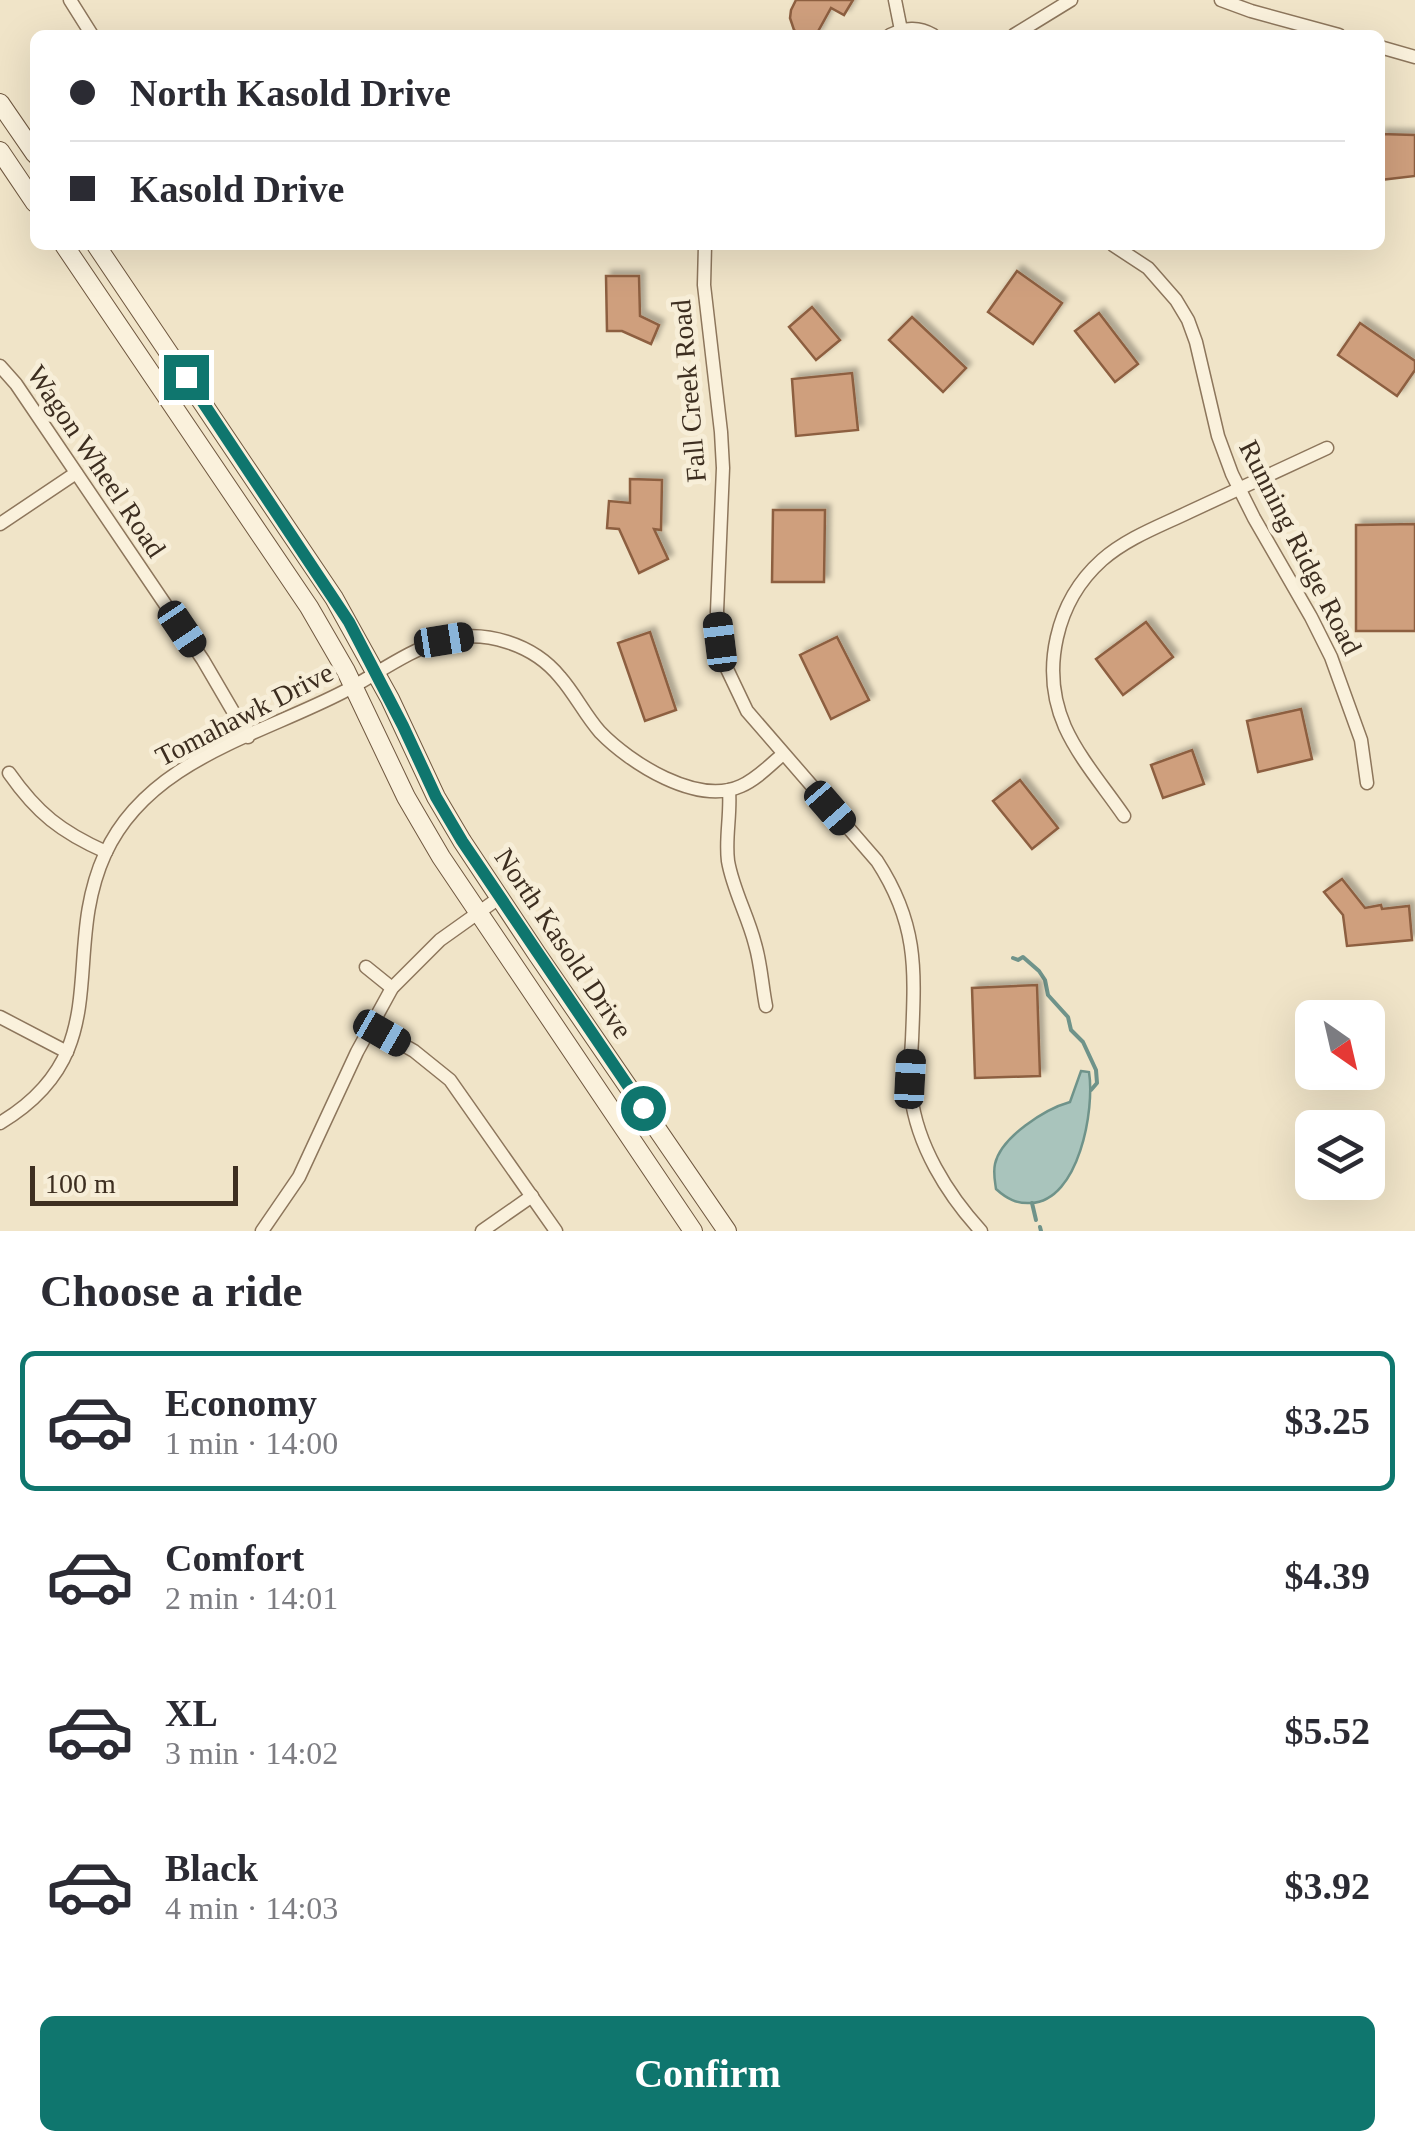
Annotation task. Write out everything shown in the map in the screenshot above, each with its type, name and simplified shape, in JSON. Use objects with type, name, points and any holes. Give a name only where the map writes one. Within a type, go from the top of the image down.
[{"type":"main road","points":[[0,103],[30,147]]},
{"type":"main road","points":[[0,151],[30,195]]},
{"type":"main road","name":"North Kasold Drive","points":[[67,250],[309,607],[354,686],[425,832],[692,1231]]},
{"type":"main road","name":"North Kasold Drive","points":[[99,250],[349,622],[436,797],[499,898],[727,1231]]},
{"type":"street","points":[[70,0],[89,30]]},
{"type":"street","points":[[895,0],[895,30]]},
{"type":"street","points":[[1022,30],[1071,0]]},
{"type":"street","points":[[1221,0],[1321,30]]},
{"type":"street","points":[[1385,48],[1415,57]]},
{"type":"street","name":"Fall Creek Road","points":[[705,250],[704,284],[723,468],[717,612],[727,668],[746,711],[891,882],[909,928],[913,956],[910,1079],[916,1122],[938,1173],[981,1231]]},
{"type":"street","name":"Running Ridge Road","points":[[1123,250],[1157,276],[1188,320],[1218,436],[1238,489],[1331,657],[1361,740],[1368,783]]},
{"type":"street","name":"Wagon Wheel Road","points":[[0,366],[203,660],[248,736]]},
{"type":"street","points":[[1124,816],[1073,742],[1060,713],[1053,661],[1064,614],[1087,575],[1117,548],[1327,448]]},
{"type":"street","points":[[0,524],[76,473]]},
{"type":"street","name":"Tomahawk Drive","points":[[0,1123],[36,1098],[73,1039],[94,880],[119,828],[152,790],[197,760],[444,640],[477,637],[510,642],[529,651],[560,676],[587,716],[627,755],[674,782],[712,792],[729,790]]},
{"type":"street","points":[[766,1006],[756,945],[728,858],[729,790],[756,777],[783,754]]},
{"type":"street","points":[[9,773],[57,827],[106,852]]},
{"type":"street","points":[[262,1231],[299,1176],[392,988],[440,940],[499,898]]},
{"type":"street","points":[[366,966],[392,988]]},
{"type":"street","points":[[0,1017],[67,1052]]},
{"type":"street","points":[[370,1026],[414,1051],[450,1080],[556,1231]]},
{"type":"street","points":[[482,1231],[532,1196]]},
{"type":"water","points":[[1081,1071],[1089,1072],[1089,1108],[1072,1170],[1048,1198],[1026,1203],[1008,1198],[996,1189],[994,1167],[999,1154],[1025,1126],[1070,1102]]},
{"type":"building","points":[[796,0],[853,0],[844,15],[831,8],[819,30],[794,30],[791,10]]},
{"type":"building","points":[[1385,134],[1415,135],[1415,176],[1385,179]]},
{"type":"building","points":[[1017,271],[1062,303],[1033,344],[988,312]]},
{"type":"building","points":[[606,276],[639,276],[640,316],[659,325],[651,344],[622,331],[607,331]]},
{"type":"building","points":[[812,307],[840,340],[816,360],[789,327]]},
{"type":"building","points":[[1099,313],[1138,364],[1115,382],[1075,331]]},
{"type":"building","points":[[912,317],[966,368],[943,392],[889,340]]},
{"type":"building","points":[[1360,323],[1415,361],[1415,370],[1397,396],[1338,355]]},
{"type":"building","points":[[852,373],[858,430],[796,436],[792,379]]},
{"type":"building","points":[[630,479],[662,480],[661,530],[654,529],[668,559],[639,573],[619,529],[607,528],[609,501],[630,503]]},
{"type":"building","points":[[773,510],[825,510],[824,582],[772,582]]},
{"type":"building","points":[[1415,524],[1415,631],[1356,631],[1356,525]]},
{"type":"building","points":[[1146,622],[1173,657],[1123,695],[1096,659]]},
{"type":"building","points":[[650,632],[676,710],[645,721],[618,643]]},
{"type":"building","points":[[837,637],[869,700],[831,719],[800,655]]},
{"type":"building","points":[[1301,709],[1312,759],[1258,772],[1247,721]]},
{"type":"building","points":[[1192,750],[1204,784],[1163,798],[1151,765]]},
{"type":"building","points":[[1020,780],[1058,828],[1032,849],[993,801]]},
{"type":"building","points":[[1342,879],[1365,908],[1409,906],[1412,940],[1347,946],[1343,915],[1324,892]]},
{"type":"building","points":[[1037,985],[1040,1076],[975,1078],[972,988]]},
{"type":"waterway","points":[[1013,958],[1023,957],[1039,971],[1048,995],[1083,1042],[1096,1070],[1097,1083],[1091,1090]]},
{"type":"waterway","points":[[1032,1203],[1036,1220]]},
{"type":"waterway","points":[[1040,1227],[1041,1231]]},
{"type":"route","points":[[186,377],[349,622],[462,841],[643,1108]]}]
